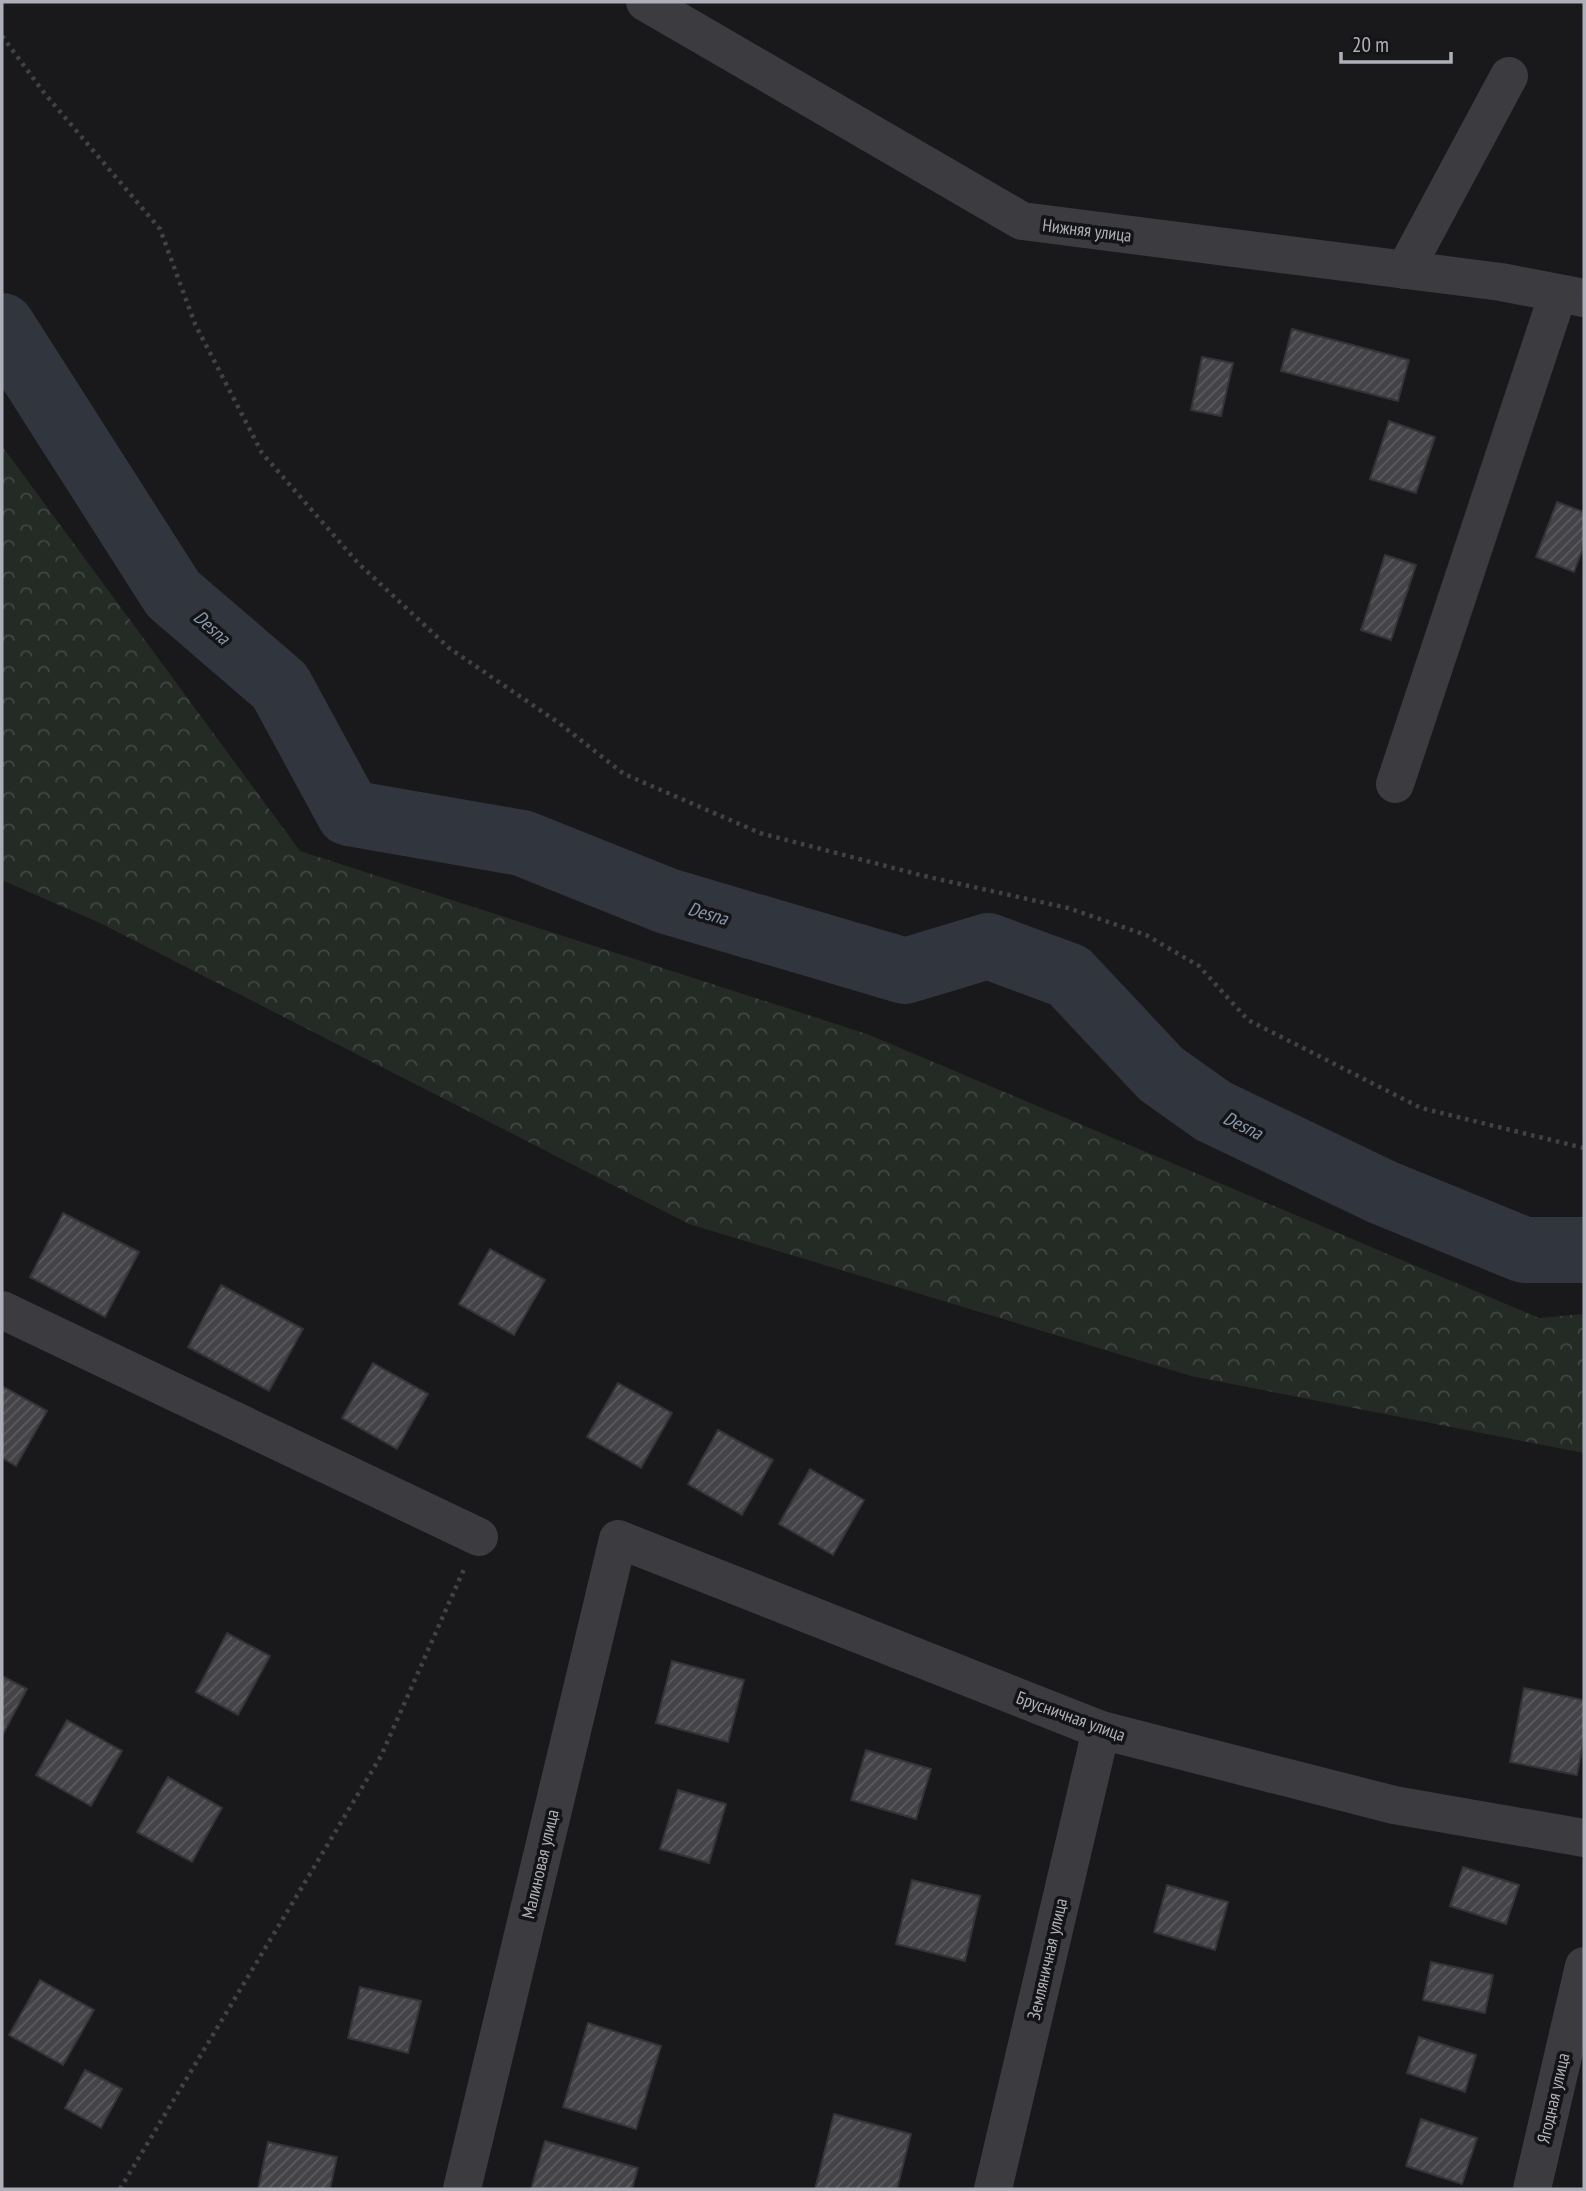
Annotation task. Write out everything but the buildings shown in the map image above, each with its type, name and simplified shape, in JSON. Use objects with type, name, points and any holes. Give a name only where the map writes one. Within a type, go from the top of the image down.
[{"type":"street","name":"Нижняя улица","points":[[646,2],[1023,221],[1501,282],[1571,296]]},
{"type":"street","points":[[1405,270],[1508,76]]},
{"type":"street","points":[[1395,784],[1571,296]]},
{"type":"street","points":[[2,1310],[479,1537]]},
{"type":"street","name":"Брусничная улица","points":[[618,1539],[1101,1730],[1394,1805],[1584,1838]]},
{"type":"street","name":"Малиновая улица","points":[[462,2189],[618,1539]]},
{"type":"street","name":"Земляничная улица","points":[[993,2189],[1101,1730]]},
{"type":"street","name":"Ягодная улица","points":[[1532,2189],[1584,1966]]},
{"type":"path","points":[[2,36],[45,94],[160,229],[195,324],[262,453],[358,563],[449,648],[559,723],[624,774],[760,833],[925,876],[1068,908],[1146,935],[1199,966],[1248,1020],[1421,1108],[1584,1148]]},
{"type":"path","points":[[120,2189],[381,1756],[479,1537]]},
{"type":"green space","points":[[2,446],[300,851],[867,1034],[1539,1318],[1584,1314],[1584,1453],[1191,1376],[689,1224],[102,924],[2,880]]},
{"type":"waterway","name":"Desna","points":[[2,326],[173,594],[280,686],[349,813],[522,843],[667,901],[905,971],[988,946],[1069,976],[1161,1074],[1213,1111],[1382,1192],[1524,1250],[1584,1250]]}]
